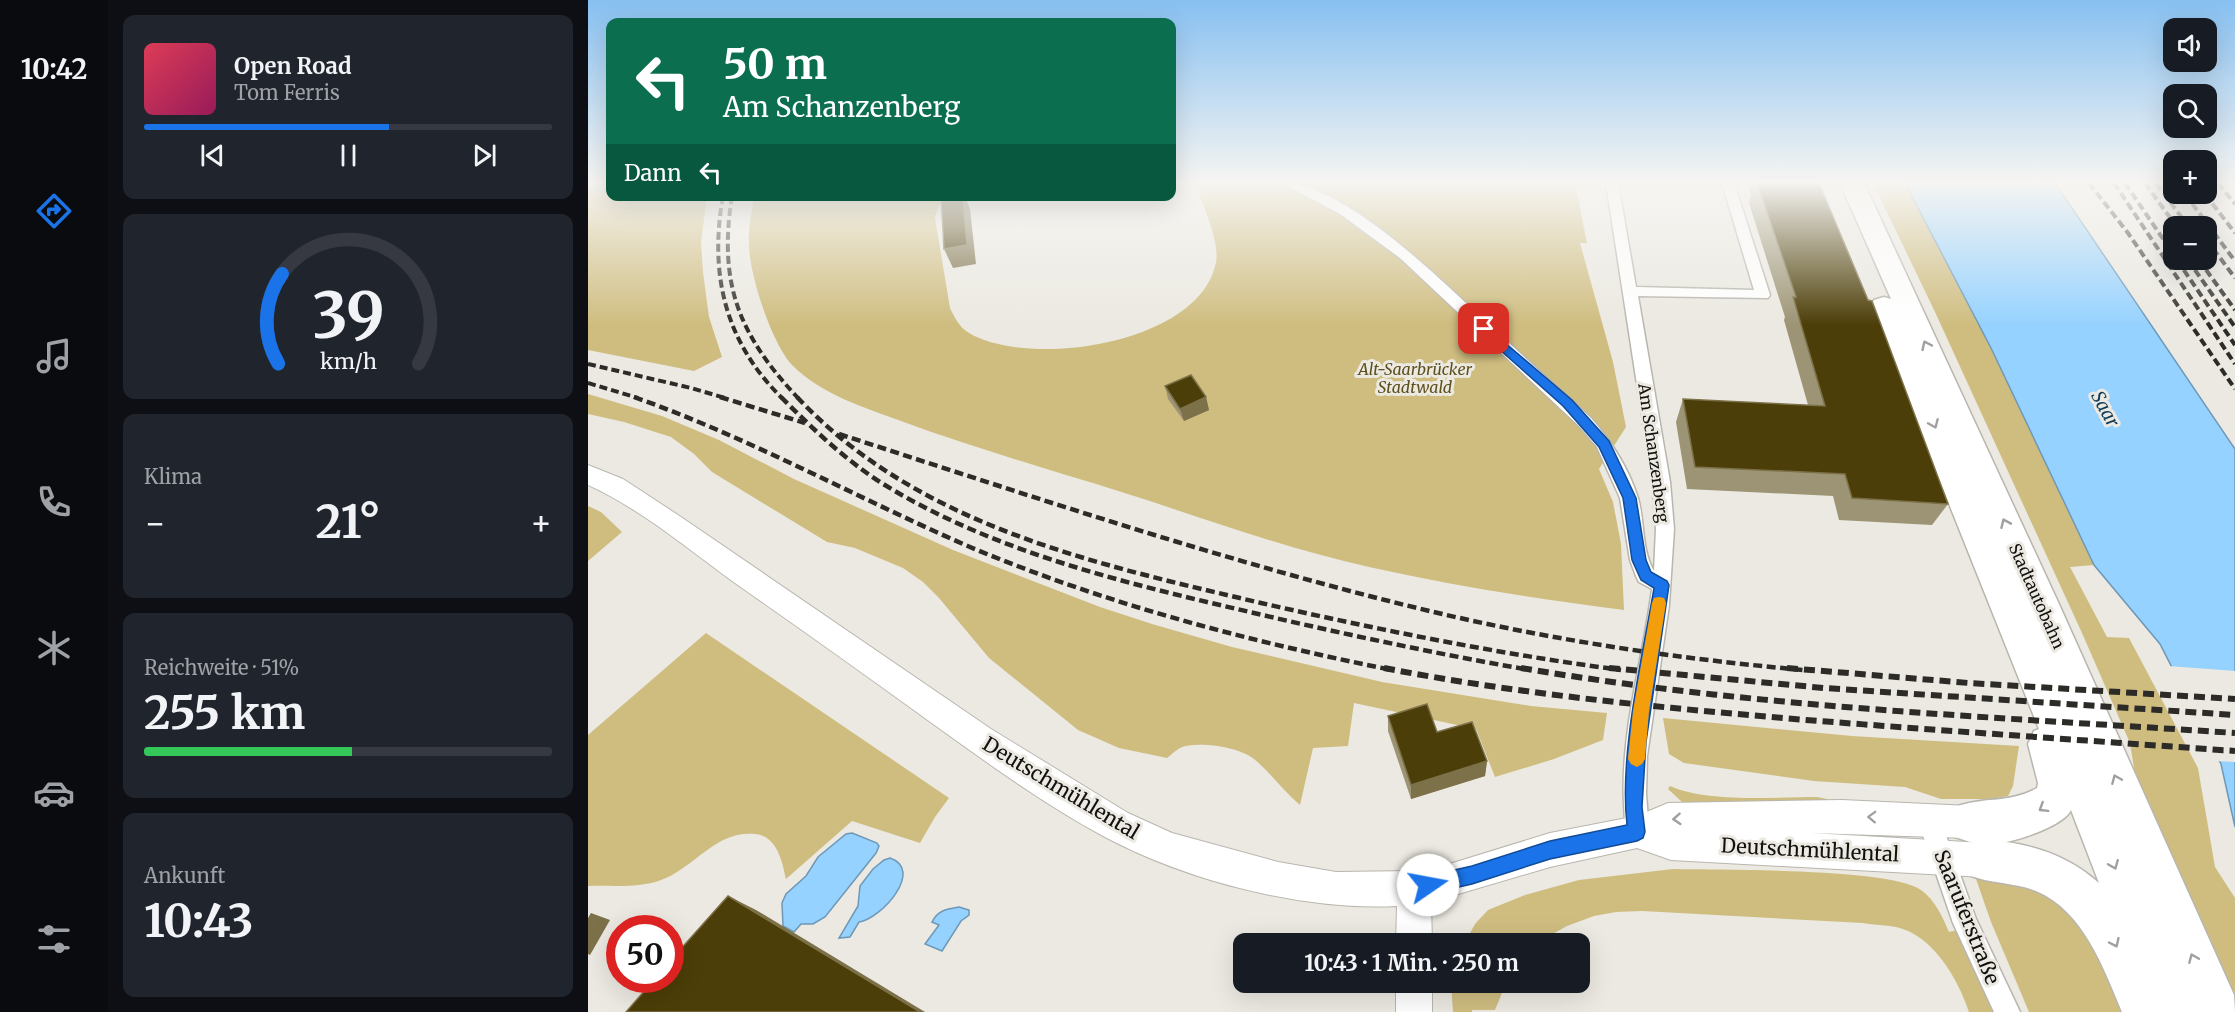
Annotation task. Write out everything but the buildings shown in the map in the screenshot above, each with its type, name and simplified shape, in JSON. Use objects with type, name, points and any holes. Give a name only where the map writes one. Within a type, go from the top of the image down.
[{"type":"highway","name":"Stadtautobahn","points":[[1850,230],[1998,577],[2173,1012]]},
{"type":"highway","name":"Stadtautobahn","points":[[1873,230],[2040,602],[2217,1012]]},
{"type":"highway","points":[[1977,841],[2054,801],[2059,783],[2049,747],[2008,642],[1998,577]]},
{"type":"highway","points":[[1977,841],[2031,868],[2053,876],[2083,899],[2111,935],[2146,1012]]},
{"type":"main road","name":"Deutschmühlental","points":[[588,474],[614,486],[980,739],[1116,825],[1169,849],[1278,879],[1349,890],[1414,888],[1472,875],[1550,850],[1637,832],[1668,819],[1696,817],[1842,816],[1930,821],[1977,841]]},
{"type":"main road","name":"Deutschmühlental","points":[[1637,832],[1671,843],[1941,857],[1977,841]]},
{"type":"main road","points":[[1414,888],[1414,933]]},
{"type":"main road","points":[[1414,993],[1414,1012]]},
{"type":"street","points":[[1372,230],[1406,255],[1586,422],[1604,444],[1629,498],[1639,560],[1646,576],[1661,585]]},
{"type":"street","name":"Am Schanzenberg","points":[[1620,230],[1660,475],[1665,529],[1661,585],[1637,742],[1634,807],[1637,832]]},
{"type":"street","points":[[1630,291],[1763,295],[1743,230]]},
{"type":"street","name":"Saaruferstraße","points":[[1930,821],[1965,923],[2007,1012]]},
{"type":"green space","points":[[588,230],[703,230],[703,272],[709,317],[722,357],[694,371],[588,350]]},
{"type":"green space","name":"Alt-Saarbrücker Stadtwald","points":[[750,230],[937,230],[950,308],[958,322],[969,333],[997,344],[1031,349],[1070,348],[1110,342],[1147,330],[1180,313],[1204,290],[1216,262],[1217,253],[1212,230],[1584,230],[1587,243],[1580,243],[1613,362],[1626,427],[1599,469],[1613,502],[1621,544],[1624,610],[1464,586],[1331,558],[983,449],[858,405],[817,385],[804,376],[785,356],[770,326],[757,290],[750,257],[749,238]]},
{"type":"green space","points":[[1896,230],[1930,230],[1991,348],[2094,565],[2070,567],[2107,637],[2129,638],[2198,768],[2215,867],[2235,898],[2235,996],[2135,774],[2130,743],[2082,633]]},
{"type":"green space","points":[[588,394],[662,416],[719,440],[794,479],[953,550],[1100,607],[1232,647],[1382,682],[1531,706],[1607,713],[1603,740],[1554,759],[1495,777],[1476,729],[1354,703],[1348,746],[1313,748],[1300,805],[1254,759],[1230,748],[1190,745],[1180,748],[1167,758],[1119,748],[1078,730],[989,658],[939,598],[923,582],[903,568],[855,548],[827,542],[712,472],[694,454],[671,437],[624,422],[588,414]]},
{"type":"green space","points":[[588,506],[601,512],[622,532],[588,561]]},
{"type":"green space","points":[[706,633],[949,798],[920,843],[852,821],[786,879],[777,850],[769,839],[755,834],[742,834],[719,842],[666,878],[648,884],[588,886],[588,735]]},
{"type":"green space","points":[[1663,718],[1852,736],[2019,746],[2013,786],[2008,796],[1990,799],[1941,799],[1905,787],[1814,781],[1684,763],[1669,754]]},
{"type":"green space","points":[[1670,786],[1703,795],[1722,797],[1817,797],[1827,799],[1830,804],[1692,804],[1682,802],[1668,789]]},
{"type":"green space","points":[[1673,869],[1842,874],[1904,883],[1926,894],[1941,914],[1949,932],[1957,930],[1994,1012],[1969,1012],[1958,986],[1942,960],[1921,939],[1892,926],[1642,911],[1594,916],[1554,933],[1470,933],[1488,910],[1525,895],[1579,880]]},
{"type":"green space","points":[[1975,876],[2028,881],[2082,917],[2134,1012],[2029,1012],[1991,922]]},
{"type":"green space","points":[[1452,993],[1502,993],[1495,1010],[1453,1012]]},
{"type":"water","name":"Saar","points":[[1930,230],[2087,230],[2235,449],[2235,827],[2221,764],[2160,644],[2094,565],[1991,348]]},
{"type":"water","points":[[852,833],[877,843],[879,846],[876,853],[825,917],[813,924],[801,924],[794,932],[783,926],[782,903],[786,894],[806,876],[818,857],[846,834]]},
{"type":"water","points":[[890,858],[900,864],[903,873],[896,893],[878,912],[859,922],[850,937],[839,938],[858,906],[860,886],[873,869]]},
{"type":"water","points":[[959,907],[969,910],[969,915],[961,921],[942,951],[925,944],[939,925],[932,922],[937,915],[947,909]]},
{"type":"pier","points":[[2168,666],[2235,671],[2235,762],[2216,761]]},
{"type":"railway","points":[[719,230],[720,279],[735,330],[747,354],[782,398]]},
{"type":"railway","points":[[728,230],[731,282],[747,330],[778,375],[798,398]]},
{"type":"railway","points":[[2126,230],[2235,389]]},
{"type":"railway","points":[[2146,230],[2235,364]]},
{"type":"railway","points":[[2157,230],[2163,239]]},
{"type":"railway","points":[[2212,230],[2235,261]]},
{"type":"railway","points":[[2217,254],[2235,278]]},
{"type":"railway","points":[[2184,270],[2235,345]]},
{"type":"railway","points":[[2195,270],[2235,327]]},
{"type":"railway","points":[[2206,270],[2235,310]]},
{"type":"railway","points":[[588,364],[725,398]]},
{"type":"railway","points":[[588,383],[638,398]]},
{"type":"railway","points":[[634,397],[720,431],[970,547],[1073,586],[1178,619],[1284,647],[1392,670]]},
{"type":"railway","points":[[720,397],[805,423]]},
{"type":"railway","points":[[782,398],[816,431],[866,473],[921,506],[1008,544],[1145,587],[1383,642],[1530,670]]},
{"type":"railway","points":[[798,398],[845,441],[897,478],[953,509],[1012,534],[1073,555],[1198,588],[1350,623],[1485,649],[1621,670]]},
{"type":"railway","points":[[839,434],[1211,552],[1438,613],[1619,648],[1803,670]]},
{"type":"railway","points":[[1384,668],[1489,686],[1700,711],[2235,751]]},
{"type":"railway","points":[[1521,668],[1610,682],[1788,702],[2235,733]]},
{"type":"railway","points":[[1609,668],[1824,688],[2235,715]]},
{"type":"railway","points":[[1787,668],[1969,683],[2235,699]]},
{"type":"slow traffic","points":[[1637,759],[1641,711],[1659,603]]},
{"type":"route","points":[[1428,885],[1472,875],[1550,850],[1637,832],[1634,807],[1637,742],[1661,585],[1646,576],[1639,560],[1629,498],[1604,444],[1568,403],[1484,329]]}]
